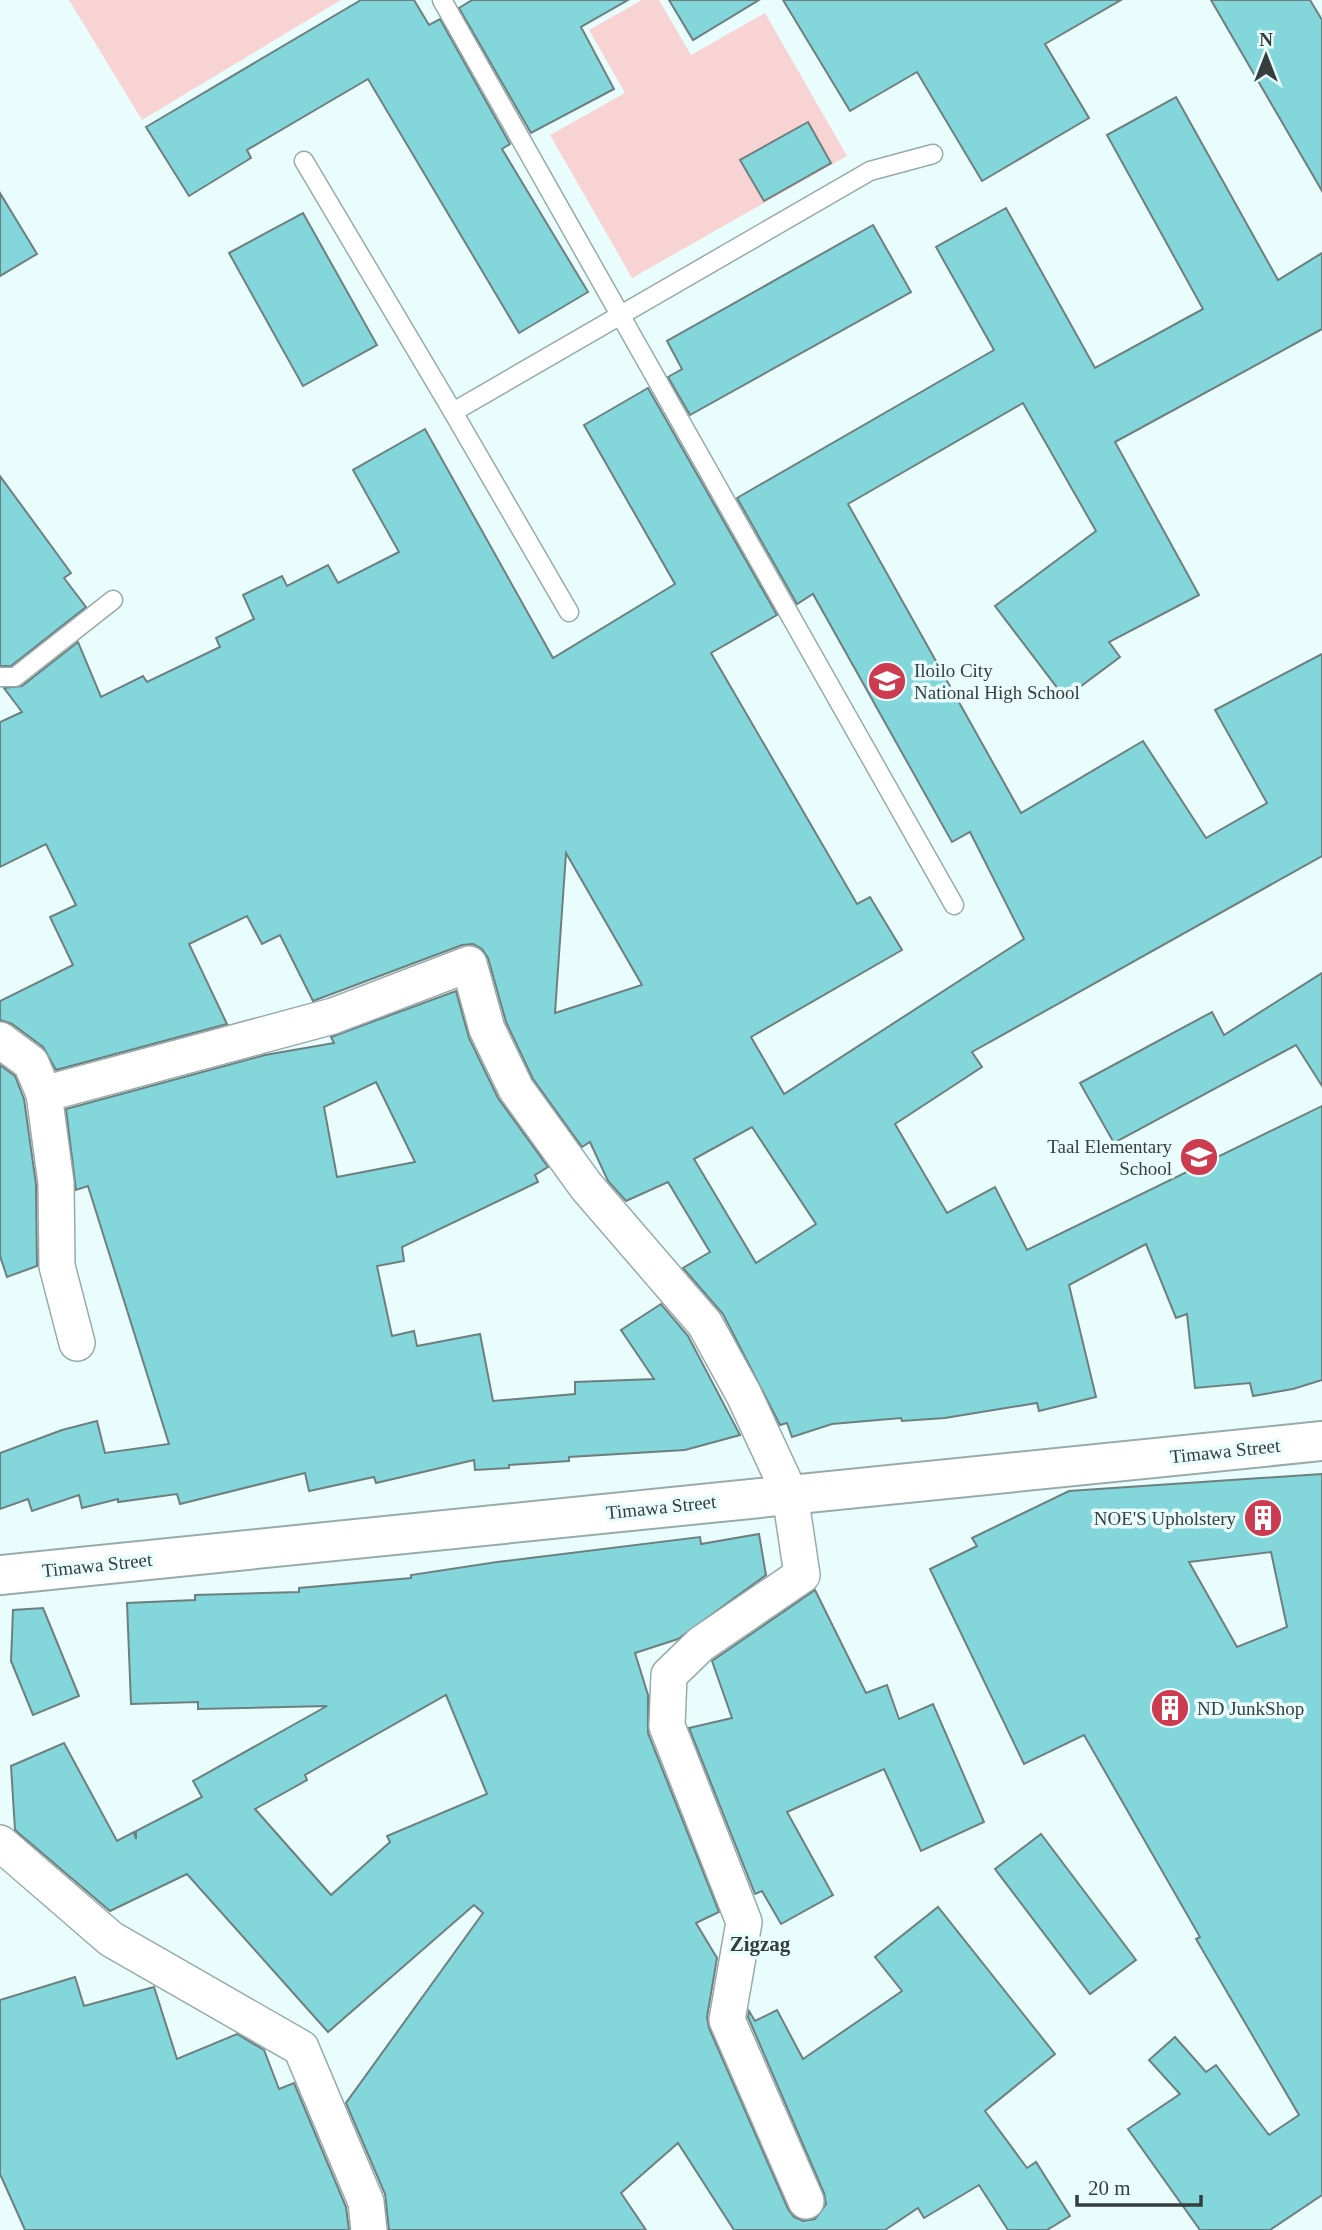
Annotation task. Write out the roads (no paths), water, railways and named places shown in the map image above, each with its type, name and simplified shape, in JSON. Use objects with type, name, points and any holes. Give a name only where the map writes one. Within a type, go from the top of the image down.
[{"type":"street","points":[[44,1094],[333,1016],[469,964],[487,1029],[516,1090],[586,1186],[705,1324],[744,1395],[790,1494],[802,1575],[701,1644],[669,1675],[667,1726],[744,1922],[727,2021],[806,2201]]},
{"type":"street","points":[[0,1040],[31,1063],[44,1094],[56,1183],[57,1266],[77,1343]]},
{"type":"street","name":"Timawa Street","points":[[0,1575],[1322,1441]]},
{"type":"street","points":[[0,1843],[111,1939],[301,2048],[366,2202],[369,2230]]},
{"type":"lane","points":[[442,0],[954,905]]},
{"type":"lane","points":[[453,412],[870,172],[933,154]]},
{"type":"lane","points":[[304,161],[569,612]]},
{"type":"lane","points":[[0,677],[15,677],[113,600]]},
{"type":"place","name":"Iloilo City National High School","points":[[887,681]]},
{"type":"place","name":"Taal Elementary School","points":[[1199,1157]]},
{"type":"place","name":"NOE'S Upholstery","points":[[1263,1518]]},
{"type":"place","name":"ND JunkShop","points":[[1170,1708]]},
{"type":"district","name":"Zigzag","points":[[760,1944]]}]
